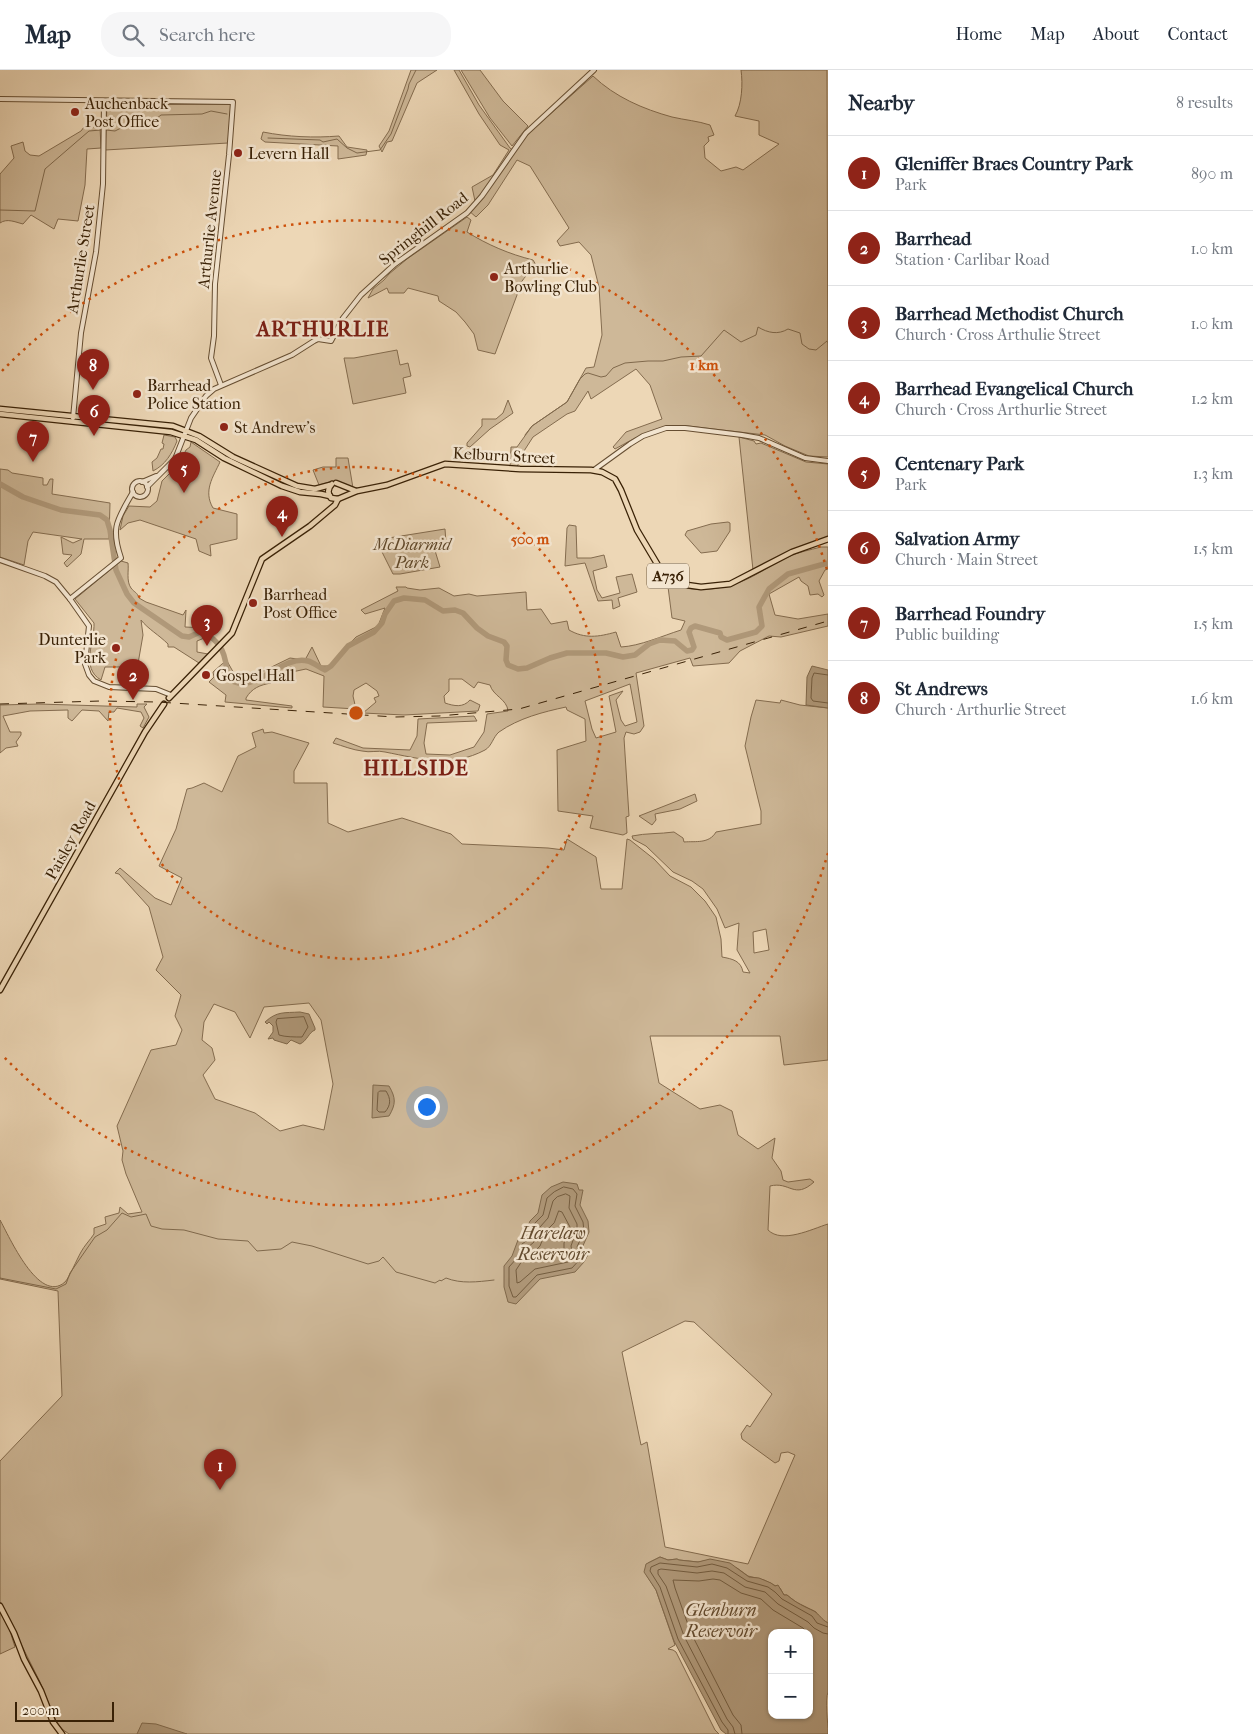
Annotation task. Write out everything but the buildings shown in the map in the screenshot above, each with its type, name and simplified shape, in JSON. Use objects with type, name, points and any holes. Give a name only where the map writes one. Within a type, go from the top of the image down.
[{"type":"main road","name":"A736","points":[[0,409],[160,430],[184,435],[202,443],[241,467],[282,486],[304,493],[339,498]]},
{"type":"main road","name":"A736","points":[[0,414],[164,425],[186,430],[207,440],[233,457],[290,484],[315,489],[334,484],[357,491]]},
{"type":"main road","name":"Kelburn Street","points":[[339,498],[357,491],[387,485],[445,464],[520,469],[594,470]]},
{"type":"main road","name":"A736","points":[[594,470],[615,479],[622,490],[637,530],[659,567],[670,579],[680,584],[701,587],[730,584],[792,552],[828,539]]},
{"type":"main road","points":[[170,697],[224,643],[236,628],[262,559],[300,535],[327,512],[335,505],[341,490],[334,484],[328,490],[331,503],[327,512]]},
{"type":"main road","name":"Paisley Road","points":[[0,990],[140,740],[164,704]]},
{"type":"main road","points":[[0,1606],[41,1691],[53,1722],[62,1734]]},
{"type":"street","name":"Springhill Road","points":[[221,385],[292,355],[314,340],[331,342],[343,318],[361,295],[395,264],[467,213],[482,196],[524,136],[594,70]]},
{"type":"street","points":[[0,99],[104,100]]},
{"type":"street","name":"Arthurlie Avenue","points":[[104,100],[233,102],[229,155],[214,284],[214,336],[211,358],[221,385]]},
{"type":"street","name":"Arthurlie Street","points":[[73,419],[81,333],[96,252],[103,184],[104,100]]},
{"type":"street","points":[[127,502],[146,495],[148,487],[175,459],[193,415],[206,396],[221,385]]},
{"type":"street","points":[[594,470],[630,444],[644,436],[666,428],[685,428],[759,438],[805,458],[828,461]]},
{"type":"street","points":[[70,598],[119,559],[115,530],[120,514],[133,492],[134,485],[158,475]]},
{"type":"street","points":[[142,482],[148,487]]},
{"type":"street","points":[[133,492],[138,497]]},
{"type":"street","points":[[0,560],[45,576],[56,582],[70,598],[89,626],[85,664],[91,678],[109,687],[156,689],[170,697]]},
{"type":"green space","points":[[411,70],[437,70],[417,83],[392,141],[387,142],[382,152],[379,146],[389,131]]},
{"type":"green space","points":[[454,70],[459,70],[479,105],[514,151],[529,133],[593,76],[620,96],[640,106],[672,117],[710,125],[714,135],[708,137],[709,141],[704,146],[705,158],[721,171],[736,167],[743,170],[779,144],[759,135],[759,121],[735,116],[741,94],[741,70],[827,70],[828,457],[809,456],[765,435],[688,426],[667,426],[635,438],[615,449],[613,447],[626,432],[662,419],[650,385],[636,369],[591,399],[588,391],[575,411],[567,414],[533,437],[517,467],[510,467],[511,447],[517,447],[532,426],[567,402],[586,368],[594,367],[602,335],[599,287],[591,255],[579,242],[560,246],[557,241],[569,228],[530,166],[517,160],[488,205],[476,217],[468,210],[475,201],[472,187],[493,175],[509,150],[500,145],[479,114]]},
{"type":"green space","points":[[461,70],[480,70],[503,101],[528,126],[512,146],[490,118]]},
{"type":"green space","points":[[231,104],[228,143],[105,150],[107,105]]},
{"type":"green space","points":[[84,127],[100,127],[101,148],[87,149],[85,185],[78,221],[58,219],[54,229],[31,215],[23,224],[14,221],[0,223],[0,174],[14,158],[11,146],[23,142],[25,151],[30,155],[39,156],[81,131]]},
{"type":"green space","points":[[263,132],[301,137],[339,136],[347,147],[367,150],[366,155],[338,159],[338,146],[265,142],[261,139]]},
{"type":"green space","points":[[467,217],[471,220],[467,232],[499,249],[533,260],[536,265],[519,286],[495,354],[478,350],[474,334],[456,312],[439,301],[438,296],[408,288],[404,293],[389,293],[387,288],[368,298],[373,289],[407,259]]},
{"type":"green space","points":[[397,350],[400,365],[408,363],[411,376],[403,378],[406,393],[353,404],[344,358]]},
{"type":"green space","points":[[508,400],[513,413],[490,429],[470,447],[467,446],[467,443],[482,426],[482,419],[496,419],[503,413]]},
{"type":"green space","points":[[164,435],[175,437],[177,441],[168,459],[153,471],[152,462],[157,458],[161,449],[163,449]]},
{"type":"green space","points":[[739,437],[754,441],[756,444],[761,443],[806,462],[828,464],[828,539],[753,570]]},
{"type":"green space","points":[[191,442],[220,462],[209,490],[210,502],[213,508],[237,514],[237,539],[210,545],[211,556],[199,551],[196,539],[140,520],[128,523],[120,530],[123,516],[129,506],[150,507],[157,501],[162,481],[179,464],[186,450],[190,447]]},
{"type":"green space","points":[[336,458],[348,458],[353,488],[333,481],[319,485],[313,470],[323,467],[336,467]]},
{"type":"green space","points":[[0,469],[43,478],[43,485],[47,485],[50,479],[53,479],[52,494],[110,503],[109,539],[84,539],[81,554],[67,567],[64,563],[72,555],[63,554],[61,537],[73,543],[82,539],[33,532],[28,541],[24,565],[0,557]]},
{"type":"green space","points":[[730,523],[730,531],[717,551],[701,553],[685,535],[687,531],[711,524]]},
{"type":"green space","points":[[569,525],[576,526],[577,558],[591,558],[604,555],[607,567],[593,571],[597,590],[602,598],[620,593],[616,577],[632,574],[637,592],[618,598],[620,606],[613,609],[612,600],[598,601],[585,563],[565,566],[567,528]]},
{"type":"green space","name":"McDiarmid Park","points":[[445,529],[446,543],[433,544],[440,567],[400,574],[393,574],[376,540]]},
{"type":"green space","points":[[821,547],[828,547],[828,569],[825,570],[819,581],[824,595],[822,597],[818,594],[810,595],[808,586],[799,577],[769,594],[775,615],[798,619],[828,614],[828,626],[781,637],[769,636],[740,651],[729,663],[693,666],[690,658],[636,673],[644,726],[640,732],[634,734],[626,732],[624,738],[629,816],[626,817],[627,833],[623,835],[590,828],[593,816],[558,811],[557,750],[586,741],[585,719],[567,710],[566,707],[540,713],[515,723],[499,732],[485,750],[472,756],[460,759],[436,760],[382,751],[368,752],[333,743],[336,738],[363,748],[410,750],[417,736],[418,719],[474,716],[477,721],[427,723],[424,743],[426,754],[450,755],[474,747],[484,732],[487,714],[508,711],[505,703],[490,685],[478,682],[474,688],[462,679],[449,679],[449,691],[444,696],[445,703],[461,705],[470,700],[480,705],[478,711],[404,715],[363,713],[376,702],[374,698],[379,696],[377,691],[366,683],[354,690],[353,696],[356,709],[323,707],[324,676],[306,669],[273,676],[271,683],[257,688],[246,698],[246,700],[292,706],[292,708],[225,702],[226,695],[209,682],[214,677],[213,672],[227,661],[236,677],[251,677],[290,658],[305,660],[312,647],[321,666],[329,666],[356,637],[378,626],[385,608],[365,614],[361,610],[398,591],[396,587],[420,590],[439,588],[454,596],[526,592],[527,610],[541,609],[551,624],[567,621],[569,630],[586,636],[616,632],[621,647],[636,645],[681,630],[685,621],[672,618],[667,579],[675,584],[693,589],[702,590],[722,587],[746,579],[792,555]],"holes":[[[630,684],[637,722],[625,726],[621,720],[616,700],[623,691],[609,696],[616,732],[596,738],[585,701]]]},
{"type":"green space","points":[[121,561],[128,563],[129,585],[139,598],[183,615],[186,610],[185,627],[208,628],[214,634],[197,641],[197,652],[208,654],[199,663],[174,647],[168,647],[168,644],[141,620],[143,635],[136,675],[128,674],[127,667],[105,667],[101,680],[95,675],[91,669],[90,661],[94,623],[75,599]]},
{"type":"green space","points":[[756,700],[780,703],[781,700],[800,705],[828,708],[828,1060],[784,1065],[780,1036],[650,1036],[659,1083],[700,1109],[720,1105],[732,1111],[738,1135],[758,1149],[775,1138],[772,1158],[781,1171],[783,1180],[788,1182],[810,1179],[814,1182],[802,1190],[777,1185],[770,1186],[768,1230],[781,1236],[789,1236],[828,1224],[828,1623],[820,1619],[816,1612],[784,1595],[780,1588],[764,1580],[748,1576],[737,1568],[710,1560],[698,1562],[677,1559],[668,1560],[660,1557],[648,1563],[647,1576],[656,1590],[675,1645],[668,1649],[676,1652],[715,1730],[719,1734],[69,1734],[56,1721],[40,1682],[0,1602],[0,1461],[62,1396],[58,1291],[0,1279],[0,1220],[18,1253],[35,1277],[45,1284],[55,1287],[67,1280],[82,1250],[94,1234],[94,1228],[106,1224],[105,1217],[119,1213],[120,1207],[128,1214],[142,1212],[126,1174],[117,1126],[151,1050],[176,1045],[182,1030],[175,1016],[181,995],[156,970],[163,957],[149,907],[119,874],[115,873],[120,868],[155,898],[171,905],[182,878],[159,866],[176,829],[187,789],[204,783],[222,792],[238,756],[256,747],[252,733],[263,729],[264,733],[272,732],[309,743],[294,771],[294,783],[327,783],[328,823],[348,832],[402,818],[451,834],[462,844],[564,850],[567,839],[596,857],[601,889],[622,889],[627,839],[630,840],[654,859],[670,876],[691,887],[705,901],[716,917],[721,939],[722,957],[736,961],[743,972],[750,973],[737,950],[739,923],[725,928],[717,909],[703,889],[692,881],[673,872],[646,846],[633,839],[632,836],[674,832],[683,838],[684,842],[698,842],[710,838],[716,832],[761,824],[761,811],[745,746]],"holes":[[[766,929],[769,950],[754,953],[753,932]],[[309,1003],[321,1020],[333,1084],[324,1130],[303,1125],[280,1131],[255,1113],[215,1099],[203,1075],[215,1060],[212,1048],[202,1040],[204,1022],[214,1004],[235,1012],[250,1038],[264,1007]],[[685,1321],[694,1322],[772,1394],[750,1427],[747,1425],[741,1434],[742,1439],[775,1463],[779,1461],[781,1453],[788,1452],[795,1455],[748,1564],[665,1547],[647,1442],[641,1445],[622,1352]]]},
{"type":"green space","points":[[39,704],[137,707],[137,704],[147,704],[144,707],[149,717],[143,728],[140,726],[144,718],[141,712],[117,708],[114,712],[109,712],[108,721],[99,711],[82,710],[72,721],[68,718],[68,710],[30,711],[3,716],[10,732],[21,732],[21,735],[16,742],[18,746],[6,748],[0,753],[0,705]]},
{"type":"green space","points":[[695,794],[697,801],[680,809],[655,814],[656,820],[652,825],[639,816]]},
{"type":"green space","points":[[0,1612],[9,1628],[15,1647],[0,1654]]},
{"type":"water","points":[[812,666],[828,670],[828,708],[806,705],[807,677]]},
{"type":"water","points":[[300,1012],[309,1014],[315,1028],[302,1043],[291,1040],[287,1044],[273,1038],[268,1039],[273,1032],[273,1026],[269,1022],[267,1024],[265,1022],[269,1018],[277,1014]]},
{"type":"water","points":[[373,1085],[389,1086],[394,1101],[389,1116],[372,1118]]},
{"type":"water","name":"Harelaw Reservoir","points":[[563,1182],[577,1184],[579,1190],[583,1190],[580,1205],[588,1221],[589,1232],[582,1248],[589,1253],[575,1272],[540,1279],[516,1304],[508,1302],[504,1287],[504,1266],[512,1256],[518,1240],[524,1236],[530,1221],[538,1213],[542,1195],[551,1187]]},
{"type":"water","name":"Glenburn Reservoir","points":[[660,1557],[668,1560],[677,1559],[698,1562],[710,1559],[730,1563],[749,1577],[759,1578],[775,1586],[778,1585],[784,1595],[814,1611],[828,1623],[828,1734],[726,1734],[721,1730],[674,1641],[656,1590],[644,1572],[646,1564]]},
{"type":"water","points":[[142,1723],[156,1724],[187,1734],[137,1734]]},
{"type":"waterway","points":[[268,138],[320,140],[323,142],[337,139],[347,148],[357,153],[380,150],[391,134],[416,70]]},
{"type":"waterway","points":[[106,130],[115,131],[133,122],[152,122],[161,115],[202,114],[211,111],[227,114]]},
{"type":"waterway","points":[[0,210],[35,211],[45,169],[89,131],[101,130]]},
{"type":"waterway","points":[[525,435],[532,426],[567,402],[580,379],[585,374],[588,373],[601,377],[606,376],[613,368],[625,363],[701,356],[724,330],[741,342],[756,335],[758,327],[773,333],[788,329],[800,333],[802,344],[809,349],[816,350],[827,341],[828,343]]},
{"type":"waterway","points":[[0,484],[23,497],[61,510],[100,515],[107,520],[116,570],[127,594],[134,603],[182,636],[189,637],[200,632],[214,639],[222,650],[226,663],[227,678],[237,683],[248,683],[258,680],[287,664],[298,661],[308,661],[325,670],[331,666],[348,646],[374,632],[382,623],[385,614],[394,601],[404,598],[425,600],[443,611],[455,610],[463,613],[477,628],[488,636],[504,642],[507,646],[506,660],[508,665],[518,669],[527,668],[567,653],[606,653],[623,657],[635,655],[649,644],[660,640],[675,641],[687,651],[692,650],[694,647],[689,632],[695,626],[720,633],[721,637],[727,640],[756,632],[762,626],[759,607],[769,589],[788,574],[828,563]]},
{"type":"waterway","points":[[0,1278],[56,1289],[66,1284],[70,1273],[95,1237],[107,1230],[122,1213],[131,1217],[146,1214],[151,1226],[162,1229],[184,1230],[218,1239],[248,1241],[257,1251],[281,1249],[292,1242],[312,1246],[368,1264],[379,1261],[383,1257],[396,1272],[435,1283],[446,1278],[463,1282],[494,1280]]},
{"type":"railway","points":[[0,704],[101,701],[157,702],[395,717],[439,716],[519,709],[828,621]]},
{"type":"place","name":"Auchenback Post Office","points":[[75,112]]},
{"type":"place","name":"Levern Hall","points":[[238,153]]},
{"type":"place","name":"Arthurlie Bowling Club","points":[[494,277]]},
{"type":"place","name":"St Andrews","points":[[93,390]]},
{"type":"place","name":"Barrhead Police Station","points":[[137,394]]},
{"type":"place","name":"St Andrew's","points":[[224,427]]},
{"type":"place","name":"Salvation Army","points":[[94,436]]},
{"type":"place","name":"Barrhead Foundry","points":[[33,462]]},
{"type":"place","name":"Centenary Park","points":[[184,493]]},
{"type":"place","name":"Barrhead Evangelical Church","points":[[282,537]]},
{"type":"place","name":"Barrhead Post Office","points":[[253,603]]},
{"type":"place","name":"Barrhead Methodist Church","points":[[207,646]]},
{"type":"place","name":"Dunterlie Park","points":[[116,648]]},
{"type":"place","name":"Gospel Hall","points":[[206,675]]},
{"type":"place","name":"Barrhead","points":[[133,700]]},
{"type":"place","name":"Gleniffer Braes Country Park","points":[[220,1490]]},
{"type":"district","name":"ARTHURLIE","points":[[323,329]]},
{"type":"district","name":"HILLSIDE","points":[[416,768]]}]
